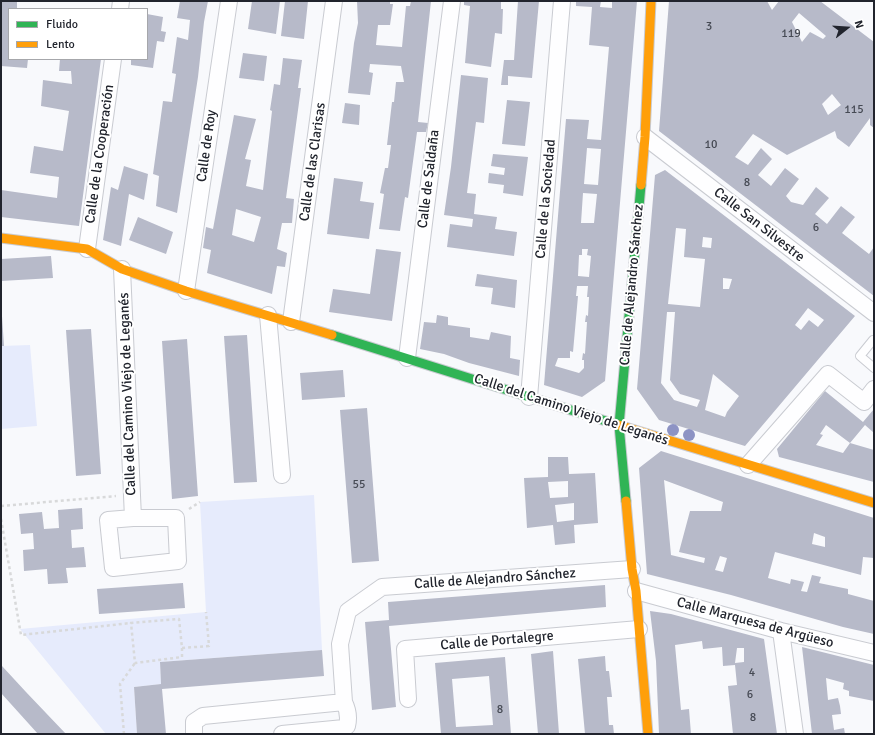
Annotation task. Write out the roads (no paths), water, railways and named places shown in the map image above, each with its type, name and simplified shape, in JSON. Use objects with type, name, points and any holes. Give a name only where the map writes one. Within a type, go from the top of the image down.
[{"type":"street","name":"Calle de Roy","points":[[186,290],[229,1]]},
{"type":"street","name":"Calle de las Clarisas","points":[[291,322],[334,1]]},
{"type":"street","name":"Calle de Saldaña","points":[[407,358],[452,1]]},
{"type":"street","name":"Calle de la Sociedad","points":[[529,397],[562,1]]},
{"type":"street","name":"Calle de Alejandro Sánchez","points":[[648,734],[620,425],[645,137],[651,1]]},
{"type":"street","name":"Calle de la Cooperación","points":[[87,249],[113,60]]},
{"type":"street","name":"Calle San Silvestre","points":[[645,137],[874,313]]},
{"type":"street","name":"Calle del Camino Viejo de Leganés","points":[[1,238],[87,249],[122,269],[186,290],[874,503]]},
{"type":"street","name":"Calle del Camino Viejo de Leganés","points":[[122,269],[133,518]]},
{"type":"street","points":[[268,315],[282,475]]},
{"type":"street","points":[[748,465],[828,374],[864,402],[874,389]]},
{"type":"street","points":[[133,518],[176,518],[178,561],[112,568],[108,520],[133,518]]},
{"type":"street","name":"Calle de Alejandro Sánchez","points":[[344,702],[340,644],[348,612],[382,587],[632,569]]},
{"type":"street","name":"Calle Marquesa de Argüeso","points":[[636,591],[781,631],[874,653]]},
{"type":"street","name":"Calle de Portalegre","points":[[408,699],[405,649],[639,629]]},
{"type":"street","points":[[781,631],[796,734]]},
{"type":"street","points":[[194,734],[194,722],[203,716],[344,702],[347,710],[348,721],[347,726],[344,728],[282,734]]},
{"type":"lane","points":[[873,340],[860,356],[874,368]]}]
